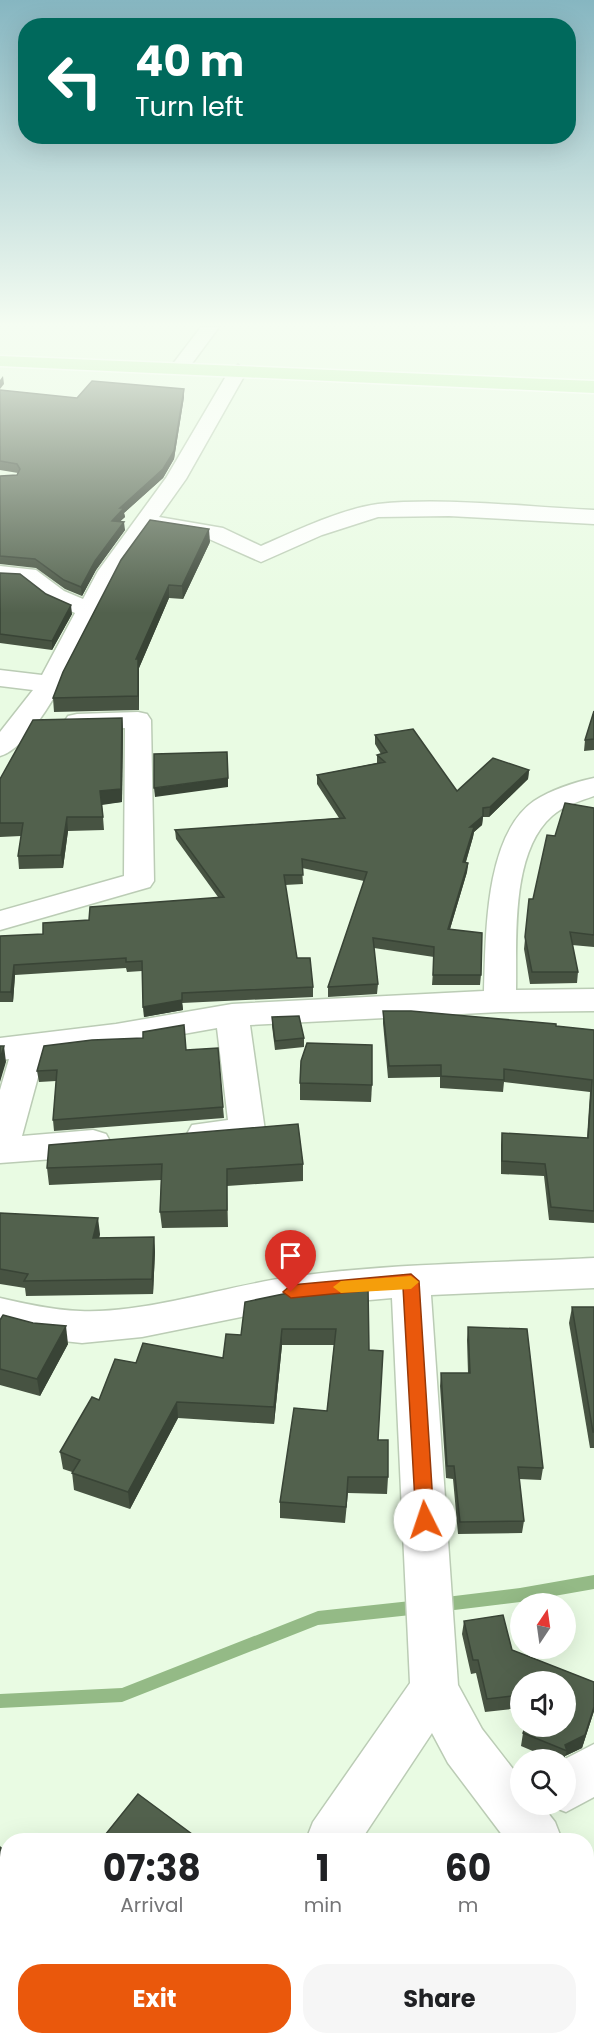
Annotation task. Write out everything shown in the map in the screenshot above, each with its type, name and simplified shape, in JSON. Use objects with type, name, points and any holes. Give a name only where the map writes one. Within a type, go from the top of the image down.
[{"type":"street","points":[[0,748],[23,723],[50,684],[109,571],[143,521],[177,479],[209,422]]},
{"type":"street","points":[[143,521],[215,533],[261,555],[314,530],[377,511],[449,510],[594,517]]},
{"type":"street","points":[[0,573],[28,575],[56,596],[88,610]]},
{"type":"street","points":[[0,678],[50,684]]},
{"type":"street","points":[[0,921],[139,880],[138,720],[23,723]]},
{"type":"street","points":[[500,1001],[506,881],[520,841],[540,809],[594,786]]},
{"type":"street","points":[[130,1140],[0,1150],[15,1047],[116,1035],[232,1015],[500,1001],[594,1000]]},
{"type":"street","points":[[177,1136],[247,1131],[232,1015]]},
{"type":"street","points":[[0,1313],[36,1322],[82,1327],[142,1321],[291,1292],[411,1281],[594,1273]]},
{"type":"street","points":[[411,1281],[434,1689],[465,1746],[531,1821]]},
{"type":"street","points":[[336,1833],[434,1689]]},
{"type":"street","points":[[576,1780],[594,1768]]},
{"type":"building","points":[[0,422],[179,422],[174,451],[163,469],[120,508],[124,508],[112,521],[124,522],[95,561],[81,587],[64,580],[35,559],[0,556],[0,476],[17,475],[20,469],[17,464],[0,461]]},
{"type":"building","points":[[150,520],[209,529],[182,586],[169,585],[136,659],[138,659],[138,696],[53,698],[63,672],[121,560]]},
{"type":"building","points":[[0,573],[20,574],[46,594],[71,605],[52,641],[0,634]]},
{"type":"building","points":[[594,711],[594,739],[585,740]]},
{"type":"building","points":[[122,718],[121,789],[100,791],[103,817],[67,817],[61,855],[18,856],[23,823],[0,823],[0,779],[33,720]]},
{"type":"building","points":[[413,729],[457,791],[493,758],[529,770],[490,807],[483,808],[483,816],[470,827],[474,827],[463,862],[468,863],[448,929],[482,933],[481,975],[433,975],[434,947],[373,938],[378,984],[328,987],[367,872],[302,859],[303,875],[284,875],[297,958],[310,958],[313,987],[182,993],[182,1000],[143,1007],[142,961],[126,962],[126,958],[14,965],[11,992],[0,992],[0,936],[43,934],[43,923],[89,920],[90,907],[224,897],[175,830],[345,818],[317,775],[385,762],[377,755],[387,752],[375,735]]},
{"type":"building","points":[[227,752],[228,778],[154,788],[154,754]]},
{"type":"building","points":[[565,803],[594,808],[594,935],[570,932],[578,972],[532,972],[525,937],[529,899],[533,899],[547,835],[555,836]]},
{"type":"building","points":[[383,1011],[411,1011],[556,1024],[556,1026],[594,1030],[594,1211],[551,1207],[545,1164],[502,1161],[502,1133],[588,1138],[592,1080],[504,1069],[504,1080],[441,1076],[441,1065],[389,1066]]},
{"type":"building","points":[[299,1016],[304,1038],[275,1041],[272,1017]]},
{"type":"building","points":[[184,1025],[186,1050],[218,1048],[223,1107],[53,1120],[57,1070],[37,1071],[44,1046],[92,1040],[143,1038],[143,1032]]},
{"type":"building","points":[[307,1043],[372,1045],[372,1085],[300,1083],[301,1061]]},
{"type":"building","points":[[0,1046],[4,1046],[0,1059]]},
{"type":"building","points":[[298,1124],[303,1164],[227,1169],[227,1210],[160,1212],[162,1164],[47,1168],[49,1145]]},
{"type":"building","points":[[0,1213],[98,1218],[93,1238],[154,1237],[152,1279],[24,1281],[28,1274],[0,1269]]},
{"type":"building","points":[[368,1287],[369,1350],[383,1351],[378,1440],[388,1440],[388,1477],[348,1477],[346,1507],[280,1502],[294,1408],[327,1411],[336,1329],[282,1329],[274,1407],[177,1402],[128,1492],[72,1473],[80,1460],[60,1452],[92,1397],[99,1400],[115,1359],[136,1363],[143,1343],[223,1358],[226,1334],[241,1335],[245,1302],[288,1293]]},
{"type":"building","points":[[572,1307],[594,1307],[594,1432],[593,1432]]},
{"type":"building","points":[[3,1315],[33,1323],[66,1326],[37,1379],[0,1369],[0,1320]]},
{"type":"building","points":[[468,1327],[527,1329],[543,1468],[518,1467],[524,1521],[460,1522],[454,1466],[447,1466],[441,1373],[470,1373]]},
{"type":"building","points":[[503,1615],[510,1642],[510,1659],[535,1659],[566,1671],[510,1671],[510,1696],[487,1699],[478,1660],[473,1660],[464,1621]]},
{"type":"building","points":[[576,1675],[594,1682],[594,1707],[585,1735],[565,1745],[566,1749],[533,1737],[576,1737]]},
{"type":"building","points":[[138,1794],[191,1833],[107,1833]]},
{"type":"waterway","points":[[438,1605],[520,1595],[594,1582]]},
{"type":"waterway","points":[[0,1701],[122,1695],[318,1618],[420,1607]]},
{"type":"slow traffic","points":[[341,1287],[411,1282]]},
{"type":"route","points":[[291,1292],[411,1281],[414,1363],[425,1520]]}]
